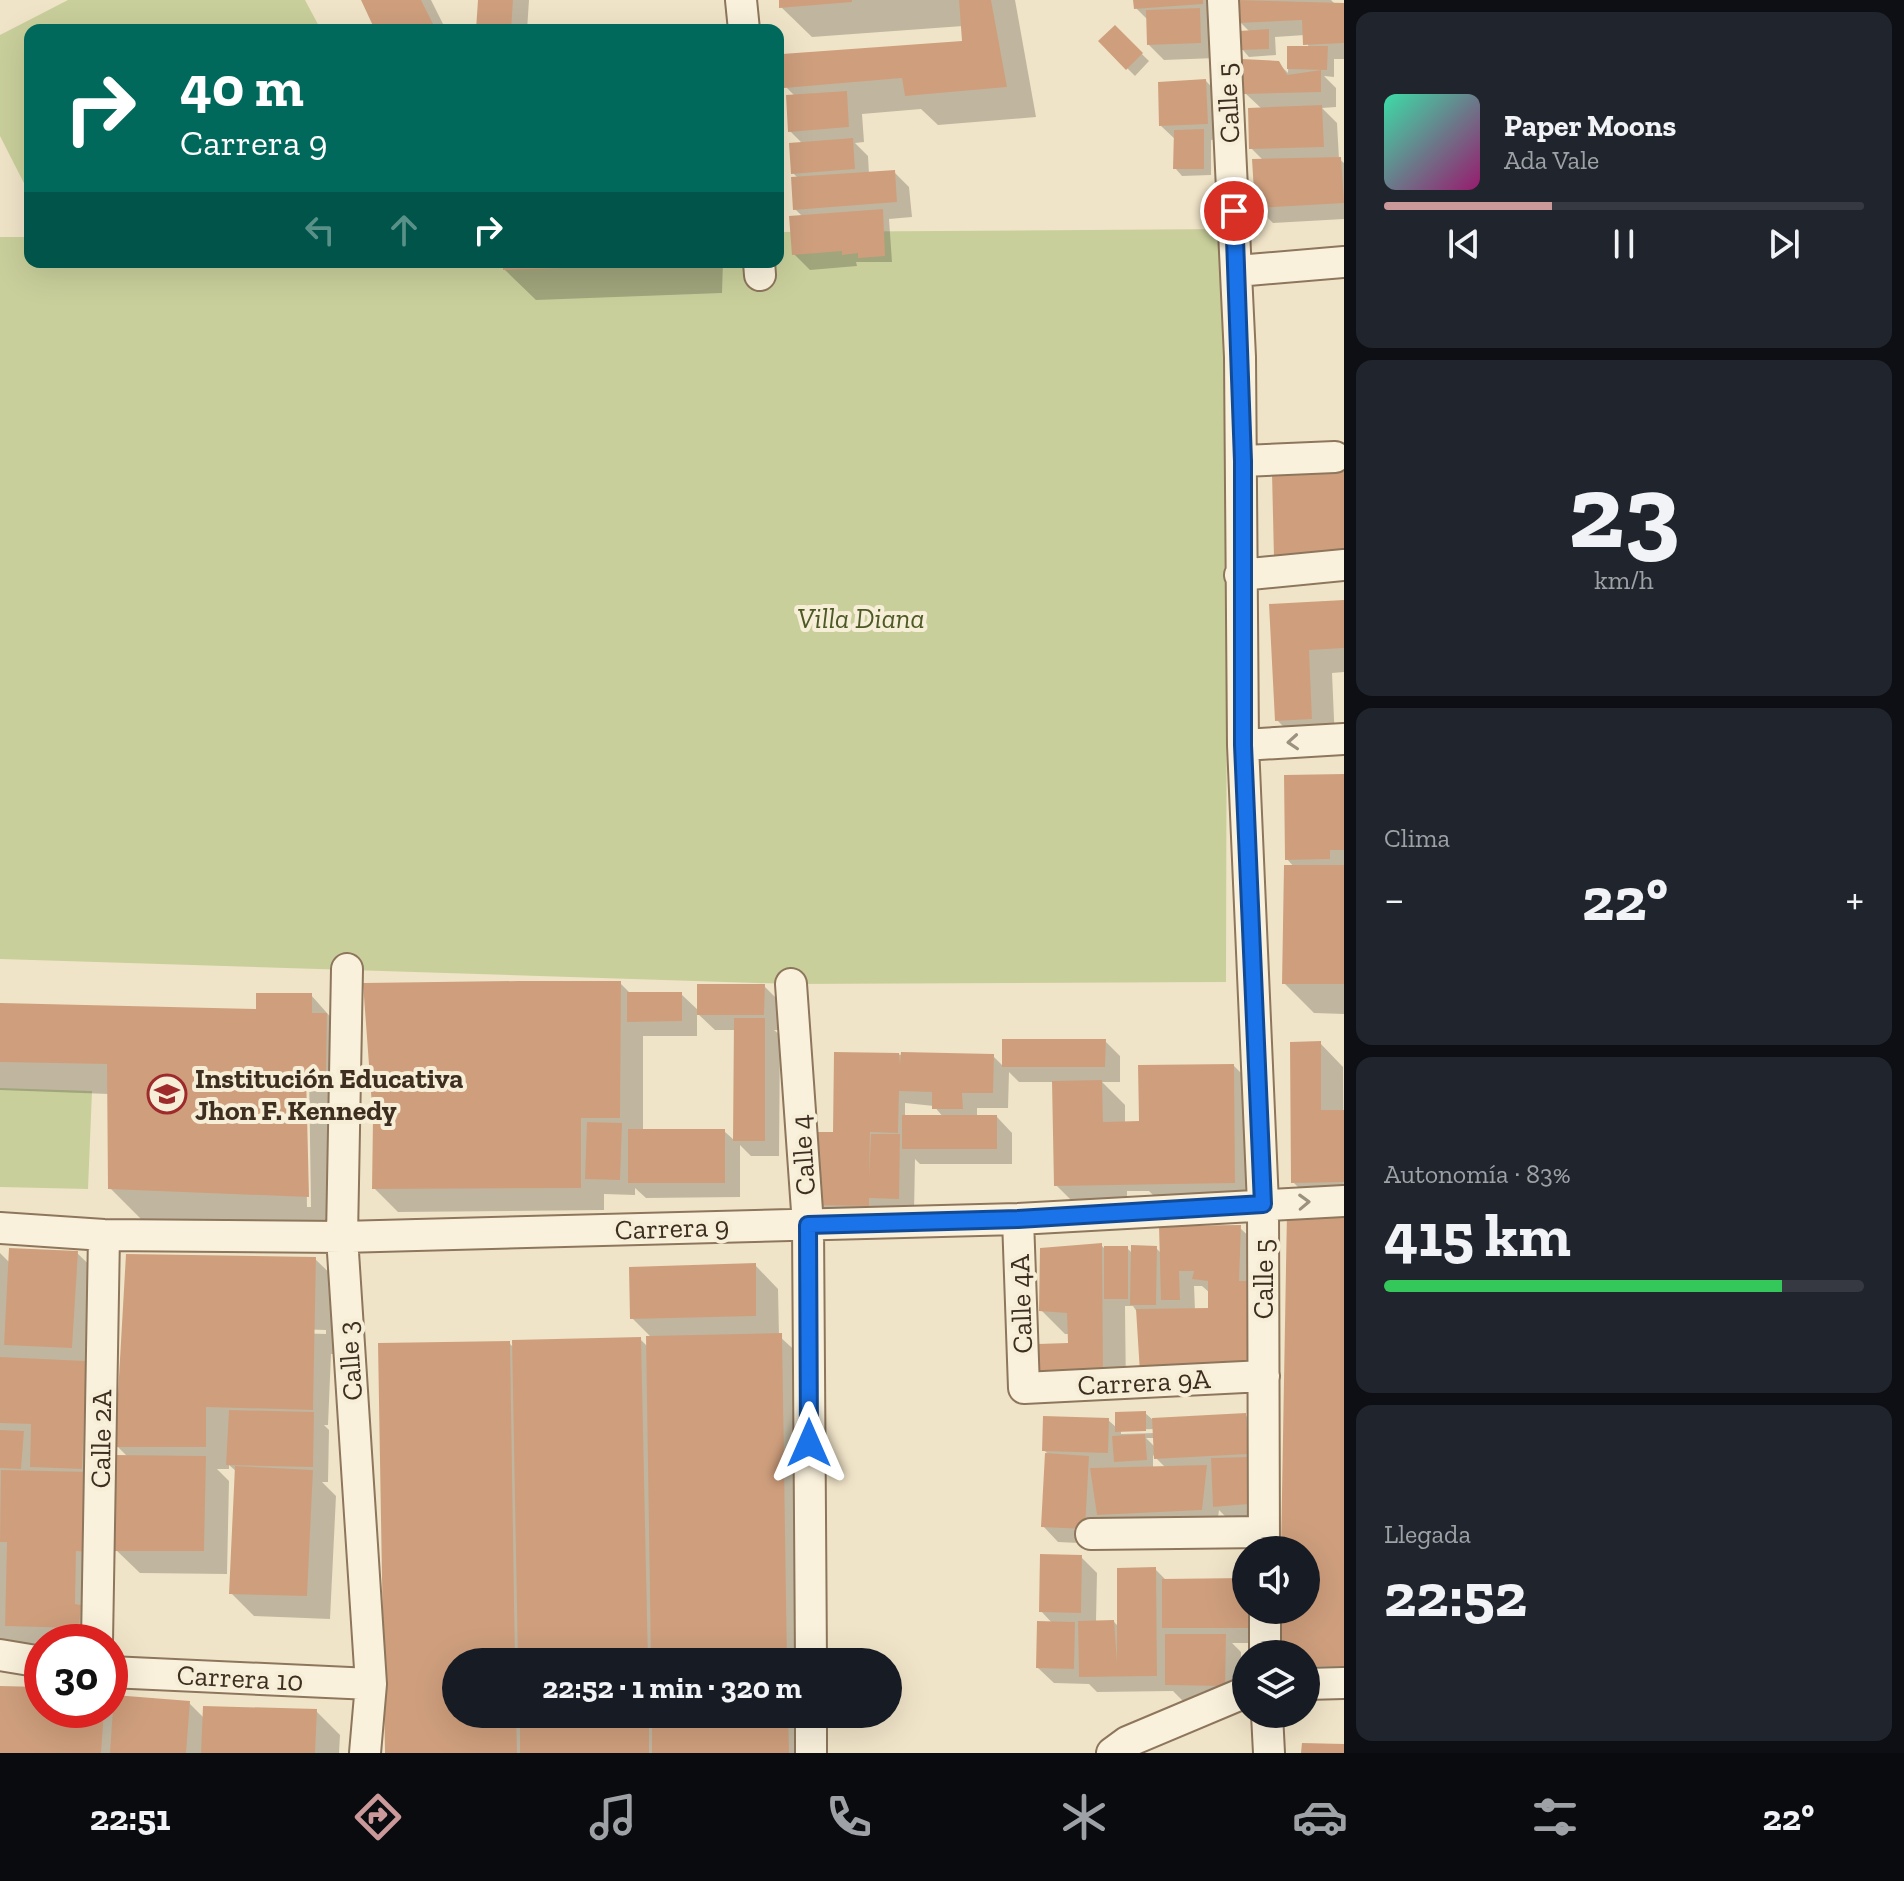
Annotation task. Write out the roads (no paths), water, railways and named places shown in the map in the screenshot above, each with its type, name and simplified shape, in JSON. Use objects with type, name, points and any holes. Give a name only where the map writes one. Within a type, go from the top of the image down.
[{"type":"street","points":[[741,0],[743,24]]},
{"type":"street","name":"Calle 5","points":[[1223,0],[1237,271],[1243,461],[1240,575],[1243,745],[1263,1204],[1264,1536]]},
{"type":"street","points":[[1237,271],[1344,262]]},
{"type":"street","points":[[1243,461],[1335,457]]},
{"type":"street","points":[[1240,575],[1344,565]]},
{"type":"street","points":[[1243,745],[1344,739]]},
{"type":"street","name":"Calle 3","points":[[347,969],[342,1237],[371,1684],[365,1753]]},
{"type":"street","name":"Calle 4","points":[[791,984],[808,1225],[811,1648]]},
{"type":"street","name":"Carrera 9","points":[[0,1228],[104,1235],[342,1237],[1018,1219],[1344,1201]]},
{"type":"street","name":"Calle 4A","points":[[1018,1219],[1024,1388]]},
{"type":"street","name":"Calle 2A","points":[[97,1624],[104,1235]]},
{"type":"street","name":"Carrera 9A","points":[[1024,1388],[1264,1376]]},
{"type":"street","points":[[1091,1534],[1232,1540]]},
{"type":"street","points":[[0,1655],[24,1659]]},
{"type":"street","name":"Carrera 10","points":[[128,1673],[371,1684]]},
{"type":"street","points":[[1320,1684],[1344,1683]]},
{"type":"street","points":[[1112,1753],[1127,1742],[1232,1698]]},
{"type":"street","points":[[811,1728],[811,1753]]},
{"type":"street","points":[[1268,1728],[1269,1753]]},
{"type":"place","name":"Institución Educativa Jhon F. Kennedy","points":[[167,1094]]},
{"type":"park label","name":"Villa Diana","points":[[861,618]]}]
